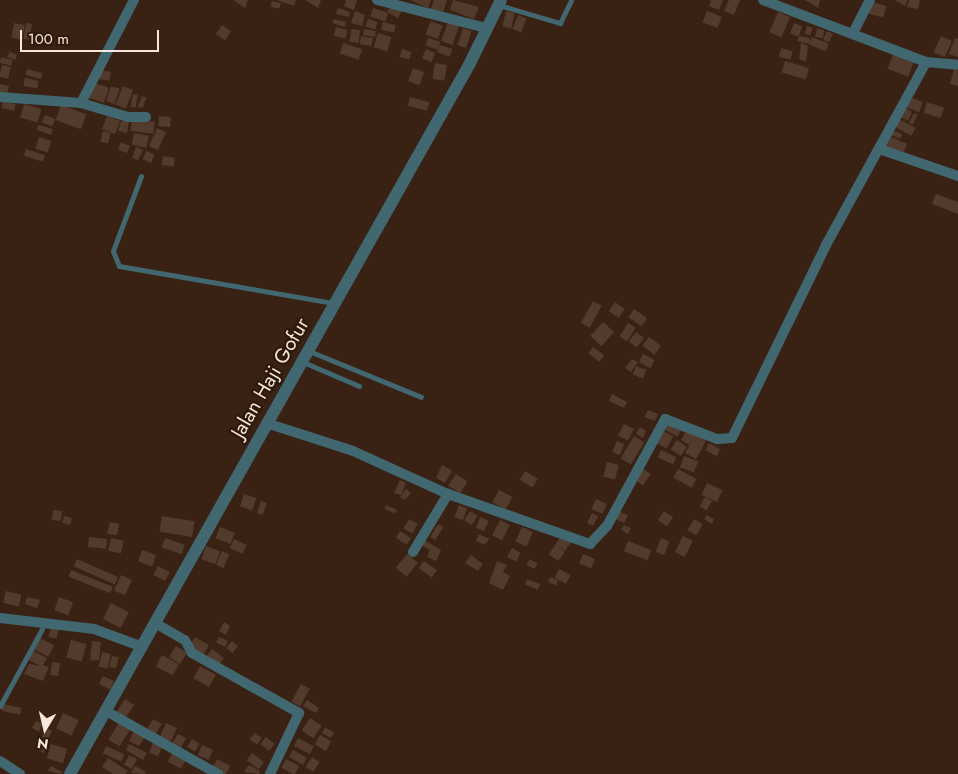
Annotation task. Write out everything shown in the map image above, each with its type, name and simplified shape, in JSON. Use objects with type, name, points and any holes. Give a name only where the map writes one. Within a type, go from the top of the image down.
[{"type":"street","points":[[81,104],[134,0]]},
{"type":"street","points":[[377,0],[486,28]]},
{"type":"street","points":[[763,0],[926,62],[958,65]]},
{"type":"street","points":[[853,33],[870,0]]},
{"type":"street","name":"Jalan Haji Gofur","points":[[70,774],[143,647],[500,2]]},
{"type":"street","points":[[266,423],[353,451],[448,494],[592,543],[607,526],[665,419],[717,439],[732,438],[826,245],[926,62]]},
{"type":"street","points":[[0,97],[81,104],[128,117],[146,116]]},
{"type":"street","points":[[879,149],[958,176]]},
{"type":"street","points":[[413,552],[448,494]]},
{"type":"street","points":[[0,618],[94,629],[143,647]]},
{"type":"street","points":[[155,623],[185,640],[192,653],[299,713],[270,774]]},
{"type":"street","points":[[106,711],[218,774]]},
{"type":"street","points":[[0,761],[20,774]]},
{"type":"lane","points":[[500,2],[560,23],[571,0]]},
{"type":"lane","points":[[141,176],[113,251],[119,266],[334,303]]},
{"type":"lane","points":[[305,356],[359,386]]},
{"type":"lane","points":[[305,356],[421,398]]},
{"type":"lane","points":[[0,706],[42,629]]},
{"type":"building","points":[[233,0],[248,0],[245,8]]},
{"type":"building","points":[[277,0],[296,0],[294,6]]},
{"type":"building","points":[[305,0],[321,0],[318,8]]},
{"type":"building","points":[[346,0],[357,0],[354,10],[344,6]]},
{"type":"building","points":[[410,0],[431,0],[428,8]]},
{"type":"building","points":[[434,0],[447,0],[443,12],[431,9]]},
{"type":"building","points":[[453,0],[479,7],[474,19],[450,10]]},
{"type":"building","points":[[711,0],[723,0],[719,10],[709,6]]},
{"type":"building","points":[[729,0],[740,0],[734,15],[724,11]]},
{"type":"building","points":[[805,0],[820,0],[818,8]]},
{"type":"building","points":[[894,0],[907,0],[906,6]]},
{"type":"building","points":[[909,0],[920,0],[918,9],[907,7]]},
{"type":"building","points":[[272,1],[281,3],[279,9],[271,7]]},
{"type":"building","points":[[872,2],[886,6],[883,18],[869,14]]},
{"type":"building","points":[[392,5],[402,10],[398,18],[387,12]]},
{"type":"building","points":[[338,8],[350,12],[349,17],[336,14]]},
{"type":"building","points":[[373,8],[388,13],[385,22],[370,17]]},
{"type":"building","points":[[355,11],[365,15],[362,26],[351,23]]},
{"type":"building","points":[[506,11],[515,13],[511,29],[502,27]]},
{"type":"building","points":[[707,11],[722,17],[717,28],[703,22]]},
{"type":"building","points":[[778,12],[790,17],[781,37],[769,32]]},
{"type":"building","points":[[518,15],[526,18],[521,32],[513,29]]},
{"type":"building","points":[[334,19],[346,22],[345,27],[332,23]]},
{"type":"building","points":[[368,19],[378,22],[375,30],[366,27]]},
{"type":"building","points":[[431,21],[443,26],[437,39],[426,34]]},
{"type":"building","points":[[383,22],[396,25],[394,33],[381,30]]},
{"type":"building","points":[[448,22],[459,26],[452,45],[441,41]]},
{"type":"building","points":[[14,23],[25,25],[22,40],[11,38]]},
{"type":"building","points":[[26,23],[32,24],[29,40],[23,39]]},
{"type":"building","points":[[794,23],[802,26],[798,36],[790,33]]},
{"type":"building","points":[[222,25],[231,31],[225,40],[216,34]]},
{"type":"building","points":[[807,26],[813,28],[810,35],[805,34]]},
{"type":"building","points":[[336,27],[348,30],[345,39],[334,36]]},
{"type":"building","points":[[463,28],[472,31],[466,48],[457,45]]},
{"type":"building","points":[[817,28],[824,30],[823,38],[815,37]]},
{"type":"building","points":[[351,29],[360,30],[359,43],[350,42]]},
{"type":"building","points":[[364,29],[376,31],[375,37],[363,35]]},
{"type":"building","points":[[827,31],[833,34],[829,42],[823,40]]},
{"type":"building","points":[[378,33],[391,37],[387,51],[374,47]]},
{"type":"building","points":[[361,36],[373,38],[372,46],[360,44]]},
{"type":"building","points":[[799,36],[810,38],[809,44],[797,41]]},
{"type":"building","points":[[941,36],[952,41],[945,57],[934,52]]},
{"type":"building","points":[[812,37],[829,44],[826,51],[809,44]]},
{"type":"building","points":[[428,38],[440,42],[438,50],[426,46]]},
{"type":"building","points":[[955,38],[958,39],[958,57],[949,54]]},
{"type":"building","points":[[343,43],[362,49],[359,60],[340,53]]},
{"type":"building","points":[[801,43],[808,46],[806,62],[799,59]]},
{"type":"building","points":[[440,45],[452,49],[450,57],[438,53]]},
{"type":"building","points":[[781,48],[793,51],[790,60],[779,57]]},
{"type":"building","points":[[402,49],[412,52],[409,60],[400,57]]},
{"type":"building","points":[[426,49],[435,53],[431,62],[422,58]]},
{"type":"building","points":[[10,52],[17,55],[15,60],[7,57]]},
{"type":"building","points":[[894,52],[915,60],[908,77],[888,69]]},
{"type":"building","points":[[1,57],[13,60],[11,66],[0,63]]},
{"type":"building","points":[[785,61],[809,68],[806,79],[782,73]]},
{"type":"building","points":[[435,63],[447,65],[444,81],[432,79]]},
{"type":"building","points":[[2,65],[11,67],[8,79],[0,77]]},
{"type":"building","points":[[413,68],[424,72],[419,85],[408,81]]},
{"type":"building","points":[[27,69],[42,73],[41,79],[25,75]]},
{"type":"building","points":[[954,69],[958,70],[958,86],[950,84]]},
{"type":"building","points":[[99,70],[111,72],[109,81],[98,79]]},
{"type":"building","points":[[25,78],[39,81],[37,89],[23,86]]},
{"type":"building","points":[[92,82],[109,88],[104,103],[87,97]]},
{"type":"building","points":[[0,84],[9,86],[7,94],[0,93]]},
{"type":"building","points":[[111,86],[120,89],[115,104],[106,101]]},
{"type":"building","points":[[123,86],[133,90],[126,109],[116,105]]},
{"type":"building","points":[[133,94],[138,95],[135,108],[131,107]]},
{"type":"building","points":[[142,96],[147,98],[143,108],[138,106]]},
{"type":"building","points":[[410,97],[429,102],[427,111],[408,106]]},
{"type":"building","points":[[910,97],[923,102],[919,112],[906,107]]},
{"type":"building","points":[[3,101],[16,104],[14,111],[1,108]]},
{"type":"building","points":[[927,102],[944,108],[940,118],[923,112]]},
{"type":"building","points":[[24,104],[41,109],[37,122],[20,117]]},
{"type":"building","points":[[61,105],[86,114],[81,129],[56,120]]},
{"type":"building","points":[[906,108],[912,112],[908,121],[901,117]]},
{"type":"building","points":[[914,113],[918,115],[913,125],[909,123]]},
{"type":"building","points":[[45,115],[55,119],[52,127],[42,122]]},
{"type":"building","points":[[107,116],[120,121],[115,134],[102,129]]},
{"type":"building","points":[[159,116],[171,117],[170,127],[158,126]]},
{"type":"building","points":[[897,118],[916,128],[911,136],[893,126]]},
{"type":"building","points":[[132,119],[155,122],[153,134],[131,131]]},
{"type":"building","points":[[121,121],[129,122],[127,133],[118,131]]},
{"type":"building","points":[[38,125],[53,129],[51,135],[37,130]]},
{"type":"building","points":[[157,128],[166,132],[158,150],[149,146]]},
{"type":"building","points":[[892,130],[902,134],[900,139],[890,135]]},
{"type":"building","points":[[103,131],[111,133],[108,144],[100,142]]},
{"type":"building","points":[[134,133],[149,136],[146,148],[132,145]]},
{"type":"building","points":[[887,135],[907,144],[903,154],[883,145]]},
{"type":"building","points":[[39,137],[51,141],[48,152],[35,148]]},
{"type":"building","points":[[121,142],[130,146],[127,153],[118,150]]},
{"type":"building","points":[[136,147],[143,150],[138,160],[132,158]]},
{"type":"building","points":[[26,149],[45,155],[43,162],[24,156]]},
{"type":"building","points":[[146,151],[154,154],[151,163],[143,159]]},
{"type":"building","points":[[163,156],[175,158],[173,167],[162,165]]},
{"type":"building","points":[[936,194],[958,202],[958,214],[932,204]]},
{"type":"building","points":[[593,301],[602,306],[590,328],[581,323]]},
{"type":"building","points":[[615,302],[625,309],[619,318],[609,311]]},
{"type":"building","points":[[634,309],[647,318],[641,326],[628,317]]},
{"type":"building","points":[[603,322],[614,332],[601,346],[590,336]]},
{"type":"building","points":[[628,323],[636,328],[627,341],[620,337]]},
{"type":"building","points":[[636,332],[644,338],[637,348],[629,342]]},
{"type":"building","points":[[649,337],[661,346],[654,355],[642,346]]},
{"type":"building","points":[[593,347],[604,355],[600,362],[588,353]]},
{"type":"building","points":[[643,354],[655,360],[650,368],[639,362]]},
{"type":"building","points":[[632,359],[638,362],[631,372],[625,368]]},
{"type":"building","points":[[636,366],[646,370],[643,378],[633,374]]},
{"type":"building","points":[[612,394],[627,402],[624,408],[609,401]]},
{"type":"building","points":[[648,410],[658,414],[655,421],[644,417]]},
{"type":"building","points":[[668,421],[682,429],[677,437],[664,429]]},
{"type":"building","points":[[624,424],[634,429],[628,441],[618,436]]},
{"type":"building","points":[[640,427],[646,431],[643,438],[636,434]]},
{"type":"building","points":[[687,429],[706,441],[696,459],[685,453],[693,439],[689,445],[681,440]]},
{"type":"building","points":[[662,430],[673,436],[667,449],[655,442]]},
{"type":"building","points":[[634,436],[644,442],[631,464],[621,458]]},
{"type":"building","points":[[677,440],[687,447],[681,456],[671,449]]},
{"type":"building","points":[[617,441],[624,444],[620,455],[612,452]]},
{"type":"building","points":[[709,443],[720,449],[716,456],[705,450]]},
{"type":"building","points":[[661,450],[676,457],[673,464],[658,457]]},
{"type":"building","points":[[684,456],[698,461],[694,472],[680,467]]},
{"type":"building","points":[[607,462],[619,465],[615,479],[603,477]]},
{"type":"building","points":[[442,465],[452,471],[445,483],[436,478]]},
{"type":"building","points":[[641,467],[651,474],[643,485],[633,478]]},
{"type":"building","points":[[678,469],[697,479],[692,488],[673,478]]},
{"type":"building","points":[[525,471],[538,479],[532,487],[520,479]]},
{"type":"building","points":[[456,474],[468,482],[460,493],[448,486]]},
{"type":"building","points":[[400,480],[406,483],[401,495],[394,493]]},
{"type":"building","points":[[707,483],[722,490],[717,502],[702,495]]},
{"type":"building","points":[[406,489],[411,493],[405,500],[400,497]]},
{"type":"building","points":[[499,490],[512,497],[506,509],[492,502]]},
{"type":"building","points":[[244,494],[256,498],[252,510],[240,506]]},
{"type":"building","points":[[705,497],[712,501],[706,511],[700,507]]},
{"type":"building","points":[[596,499],[607,504],[602,514],[592,509]]},
{"type":"building","points":[[261,501],[267,503],[263,515],[257,513]]},
{"type":"building","points":[[386,505],[397,510],[395,514],[384,509]]},
{"type":"building","points":[[459,505],[467,508],[463,520],[454,517]]},
{"type":"building","points":[[53,510],[62,511],[61,521],[52,520]]},
{"type":"building","points":[[617,510],[628,515],[624,523],[613,518]]},
{"type":"building","points":[[470,511],[478,516],[472,525],[464,520]]},
{"type":"building","points":[[664,511],[673,517],[667,526],[658,520]]},
{"type":"building","points":[[592,513],[598,516],[593,526],[587,523]]},
{"type":"building","points":[[707,515],[714,519],[712,524],[704,519]]},
{"type":"building","points":[[64,516],[72,518],[70,525],[62,523]]},
{"type":"building","points":[[162,516],[195,521],[192,537],[159,532]]},
{"type":"building","points":[[480,517],[489,521],[484,531],[476,528]]},
{"type":"building","points":[[409,519],[418,524],[412,533],[404,529]]},
{"type":"building","points":[[694,519],[703,524],[696,535],[688,530]]},
{"type":"building","points":[[500,520],[510,525],[502,540],[492,535]]},
{"type":"building","points":[[110,522],[119,524],[117,535],[107,534]]},
{"type":"building","points":[[438,524],[443,527],[435,540],[430,537]]},
{"type":"building","points":[[624,525],[631,528],[628,534],[621,530]]},
{"type":"building","points":[[220,527],[235,533],[230,544],[216,538]]},
{"type":"building","points":[[522,527],[533,532],[526,546],[515,542]]},
{"type":"building","points":[[400,531],[411,538],[407,545],[396,538]]},
{"type":"building","points":[[479,534],[489,539],[485,545],[476,541]]},
{"type":"building","points":[[561,536],[571,542],[565,551],[557,546],[565,552],[558,561],[549,554]]},
{"type":"building","points":[[683,536],[693,541],[685,557],[675,552]]},
{"type":"building","points":[[89,537],[107,539],[106,549],[88,547]]},
{"type":"building","points":[[111,538],[124,541],[121,554],[108,551]]},
{"type":"building","points":[[165,538],[185,545],[182,554],[162,547]]},
{"type":"building","points":[[661,538],[669,541],[664,555],[656,552]]},
{"type":"building","points":[[234,539],[247,545],[242,554],[230,548]]},
{"type":"building","points":[[422,539],[441,550],[436,561],[427,557],[430,550],[419,544]]},
{"type":"building","points":[[628,541],[651,550],[647,560],[624,551]]},
{"type":"building","points":[[206,546],[220,551],[215,564],[201,559]]},
{"type":"building","points":[[512,548],[521,553],[516,562],[507,557]]},
{"type":"building","points":[[142,550],[156,555],[152,566],[138,561]]},
{"type":"building","points":[[222,551],[229,554],[224,568],[216,565]]},
{"type":"building","points":[[407,554],[418,563],[407,577],[396,568]]},
{"type":"building","points":[[583,554],[595,559],[591,568],[579,563]]},
{"type":"building","points":[[471,555],[483,564],[478,571],[465,563]]},
{"type":"building","points":[[77,559],[118,577],[115,585],[74,566]]},
{"type":"building","points":[[530,559],[538,564],[534,569],[526,565]]},
{"type":"building","points":[[424,561],[437,570],[432,578],[419,568]]},
{"type":"building","points":[[497,561],[507,565],[503,572],[510,576],[503,590],[489,583]]},
{"type":"building","points":[[158,566],[170,572],[165,581],[153,575]]},
{"type":"building","points":[[559,569],[571,575],[566,584],[554,578]]},
{"type":"building","points":[[71,570],[113,587],[110,593],[68,576]]},
{"type":"building","points":[[121,575],[132,580],[125,595],[114,591]]},
{"type":"building","points":[[550,577],[558,581],[556,586],[548,581]]},
{"type":"building","points":[[527,579],[540,584],[538,590],[525,585]]},
{"type":"building","points":[[6,591],[22,595],[19,607],[3,603]]},
{"type":"building","points":[[27,597],[40,600],[37,608],[25,604]]},
{"type":"building","points":[[59,597],[73,602],[68,615],[54,610]]},
{"type":"building","points":[[111,603],[129,612],[121,628],[103,619]]},
{"type":"building","points":[[224,622],[230,626],[226,635],[219,631]]},
{"type":"building","points":[[51,627],[59,629],[56,639],[49,637]]},
{"type":"building","points":[[195,637],[209,645],[203,655],[190,647]]},
{"type":"building","points":[[219,637],[228,641],[225,647],[216,642]]},
{"type":"building","points":[[40,638],[54,645],[48,657],[34,650]]},
{"type":"building","points":[[71,640],[86,644],[82,662],[66,657]]},
{"type":"building","points":[[92,641],[101,642],[99,661],[90,660]]},
{"type":"building","points":[[232,641],[238,646],[232,653],[226,648]]},
{"type":"building","points":[[176,646],[187,653],[180,664],[169,657]]},
{"type":"building","points":[[212,649],[224,658],[219,665],[207,656]]},
{"type":"building","points":[[33,651],[47,658],[43,665],[49,667],[43,681],[24,674],[29,664],[41,666],[28,660]]},
{"type":"building","points":[[102,652],[111,654],[107,669],[99,667]]},
{"type":"building","points":[[162,655],[179,664],[173,675],[156,666]]},
{"type":"building","points":[[112,656],[119,657],[116,668],[109,667]]},
{"type":"building","points":[[52,662],[60,663],[58,676],[50,675]]},
{"type":"building","points":[[200,666],[216,675],[209,687],[193,678]]},
{"type":"building","points":[[103,676],[114,681],[111,690],[99,684]]},
{"type":"building","points":[[301,684],[310,689],[300,706],[291,701]]},
{"type":"building","points":[[125,699],[134,705],[125,718],[116,712]]},
{"type":"building","points":[[307,700],[319,708],[316,713],[303,706]]},
{"type":"building","points":[[3,704],[22,708],[20,715],[2,711]]},
{"type":"building","points":[[63,713],[79,720],[72,735],[56,729]]},
{"type":"building","points":[[310,718],[322,726],[313,738],[302,730]]},
{"type":"building","points":[[153,719],[162,724],[156,734],[147,729]]},
{"type":"building","points":[[36,721],[42,724],[39,732],[32,728]]},
{"type":"building","points":[[120,721],[131,728],[119,747],[108,740]]},
{"type":"building","points":[[166,723],[177,728],[171,742],[160,737]]},
{"type":"building","points":[[325,727],[334,733],[331,738],[322,733]]},
{"type":"building","points":[[46,728],[52,731],[48,739],[42,737]]},
{"type":"building","points":[[134,731],[145,737],[139,746],[129,741]]},
{"type":"building","points":[[254,733],[262,738],[257,745],[250,740]]},
{"type":"building","points":[[178,734],[186,738],[181,748],[172,743]]},
{"type":"building","points":[[320,735],[331,741],[326,751],[315,745]]},
{"type":"building","points":[[266,737],[275,744],[269,751],[260,744]]},
{"type":"building","points":[[298,738],[314,746],[310,754],[294,746]]},
{"type":"building","points":[[192,739],[200,744],[195,751],[187,747]]},
{"type":"building","points":[[40,741],[48,745],[44,753],[36,749]]},
{"type":"building","points":[[153,743],[162,747],[158,756],[149,752]]},
{"type":"building","points":[[51,744],[67,749],[63,763],[47,758]]},
{"type":"building","points":[[129,744],[147,753],[143,760],[126,750]]},
{"type":"building","points":[[202,745],[213,750],[208,760],[198,755]]},
{"type":"building","points":[[106,746],[124,754],[121,761],[103,753]]},
{"type":"building","points":[[293,750],[307,758],[303,765],[289,757]]},
{"type":"building","points":[[173,752],[186,759],[181,769],[168,762]]},
{"type":"building","points":[[252,753],[264,762],[259,769],[247,760]]},
{"type":"building","points":[[129,755],[137,759],[132,769],[124,765]]},
{"type":"building","points":[[312,757],[320,762],[313,772],[306,767]]},
{"type":"building","points":[[108,758],[128,771],[126,774],[113,774],[102,767]]},
{"type":"building","points":[[217,759],[230,766],[226,774],[212,768]]},
{"type":"building","points":[[286,759],[299,766],[295,774],[281,768]]},
{"type":"building","points":[[249,765],[260,771],[259,774],[244,772]]},
{"type":"building","points":[[51,766],[62,772],[61,774],[48,771]]},
{"type":"building","points":[[135,766],[146,772],[145,774],[131,773]]}]
